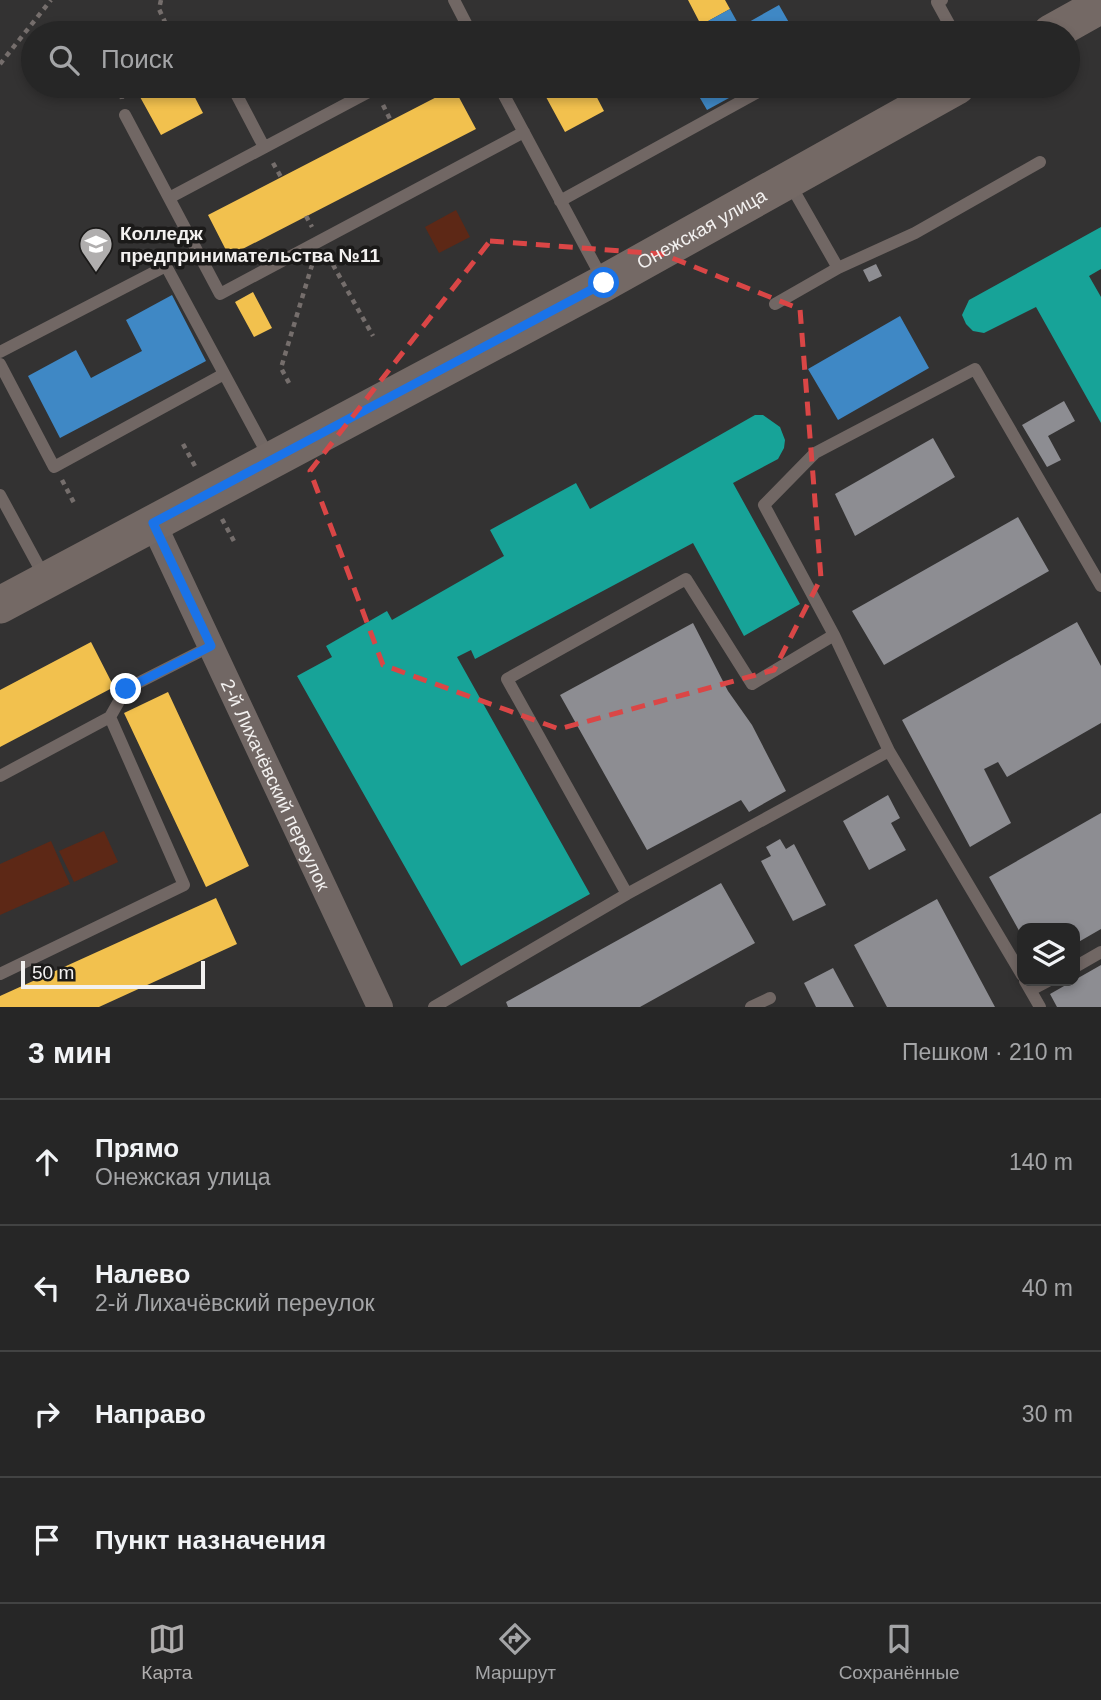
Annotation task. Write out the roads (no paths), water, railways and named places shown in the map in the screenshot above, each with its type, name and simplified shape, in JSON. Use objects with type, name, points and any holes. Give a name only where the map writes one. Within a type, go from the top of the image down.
[{"type":"main road","points":[[1072,21],[1101,5]]},
{"type":"main road","name":"Онежская улица","points":[[0,605],[604,283],[935,98]]},
{"type":"street","name":"2-й Лихачёвский переулок","points":[[153,523],[380,1007]]},
{"type":"lane","points":[[454,0],[465,21]]},
{"type":"lane","points":[[938,1],[948,21]]},
{"type":"lane","points":[[238,98],[264,147]]},
{"type":"lane","points":[[169,198],[357,98]]},
{"type":"lane","points":[[506,98],[604,283]]},
{"type":"lane","points":[[560,201],[747,98]]},
{"type":"lane","points":[[125,115],[220,294],[524,132]]},
{"type":"lane","points":[[775,304],[838,268],[915,233],[1040,162]]},
{"type":"lane","points":[[788,180],[838,268]]},
{"type":"lane","points":[[0,352],[166,266],[271,460]]},
{"type":"lane","points":[[0,364],[54,467],[225,374]]},
{"type":"lane","points":[[1017,967],[889,751],[834,635],[764,505],[816,453],[975,369],[1101,586]]},
{"type":"lane","points":[[0,495],[46,580]]},
{"type":"lane","points":[[627,894],[507,679],[687,579],[752,684],[834,635]]},
{"type":"lane","points":[[0,776],[110,717],[126,689],[211,646]]},
{"type":"lane","points":[[0,974],[184,885],[110,717]]},
{"type":"lane","points":[[434,1007],[627,894],[889,751]]},
{"type":"lane","points":[[1080,964],[1101,953]]},
{"type":"lane","points":[[1029,986],[1040,1007]]},
{"type":"lane","points":[[751,1007],[770,998]]},
{"type":"place","name":"Колледж предпринимательства №11","points":[[96,274]]}]
